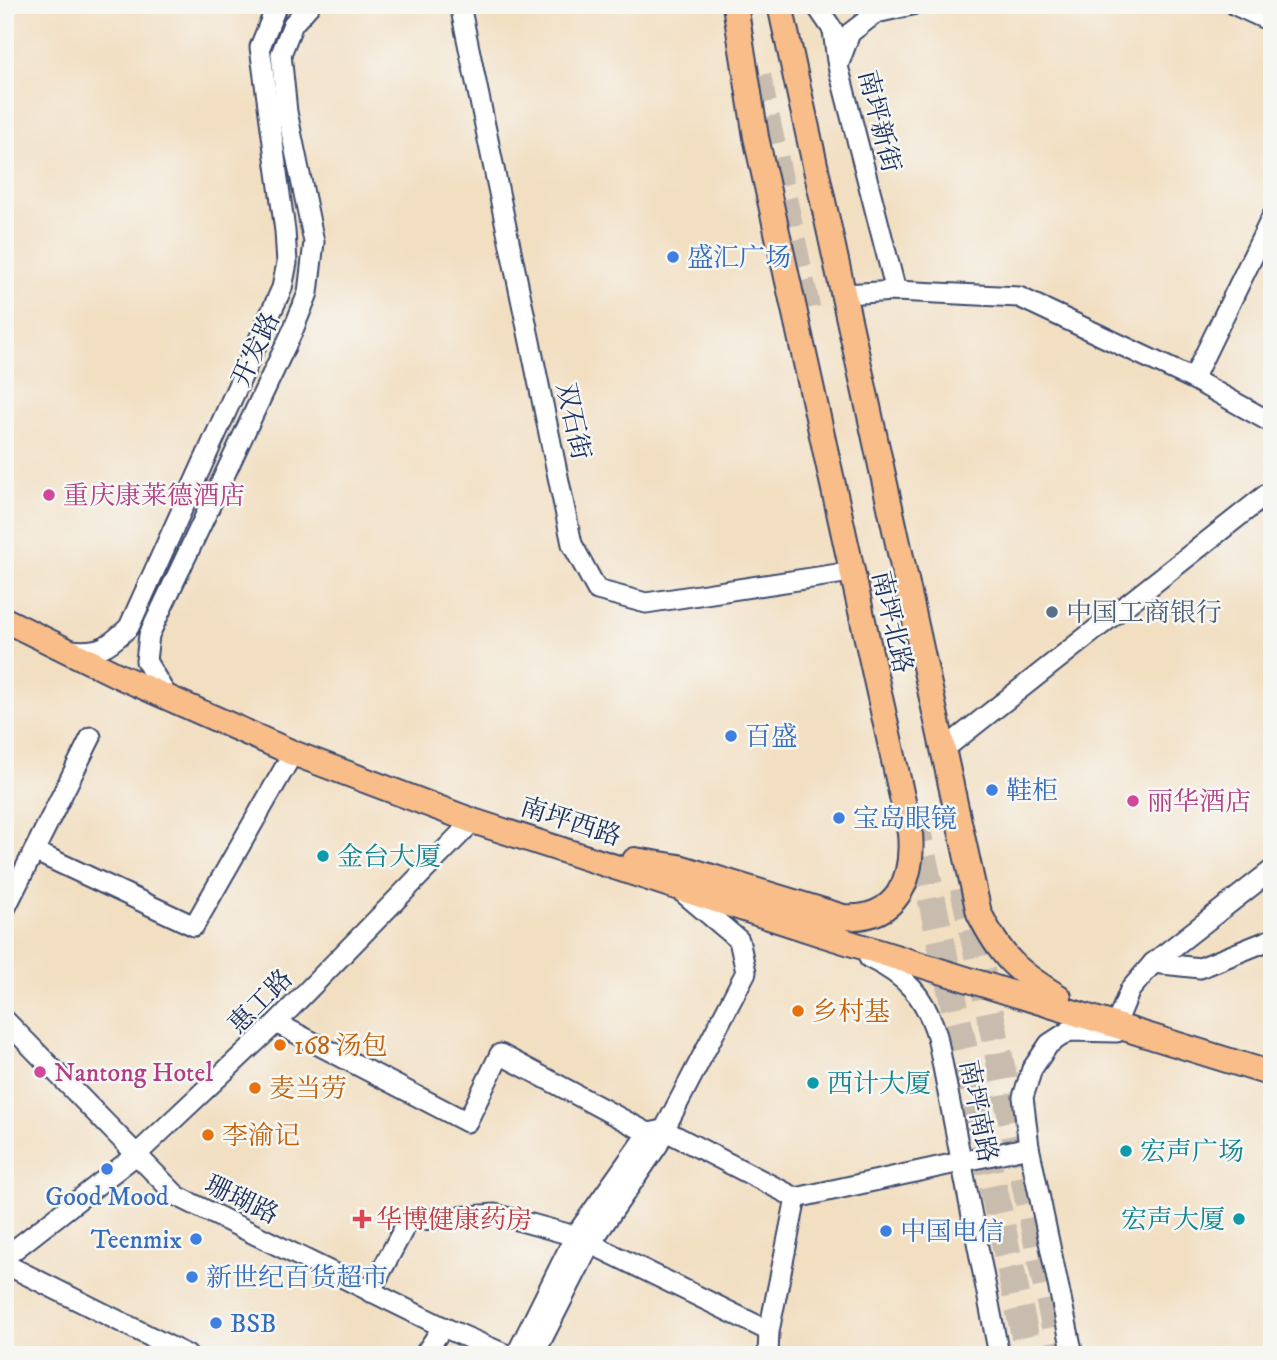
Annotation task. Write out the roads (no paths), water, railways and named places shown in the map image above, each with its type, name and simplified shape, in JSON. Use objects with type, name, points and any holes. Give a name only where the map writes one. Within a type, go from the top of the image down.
[{"type":"main road","name":"南坪北路","points":[[551,846],[680,867],[843,917],[861,918],[876,914],[900,891],[912,855],[910,833],[756,137],[735,5]]},
{"type":"main road","name":"南坪北路","points":[[780,5],[979,913],[1006,958],[1029,979],[1058,997],[1126,1028]]},
{"type":"main road","name":"南坪西路","points":[[5,620],[168,698],[293,753],[473,821],[821,934],[1126,1028]]},
{"type":"main road","points":[[1126,1028],[1272,1074]]},
{"type":"street","name":"开发路","points":[[65,649],[90,652],[110,645],[129,627],[282,288],[286,263],[285,231],[260,47],[277,5]]},
{"type":"street","name":"开发路","points":[[168,698],[146,661],[149,635],[309,293],[314,242],[287,112],[281,54],[293,24],[310,5]]},
{"type":"street","name":"双石街","points":[[460,5],[572,544],[597,590],[646,603],[851,572]]},
{"type":"street","name":"南坪新街","points":[[897,291],[838,66],[850,33],[876,13],[909,5]]},
{"type":"street","points":[[1235,5],[1272,22]]},
{"type":"street","points":[[817,6],[833,30],[838,66]]},
{"type":"street","points":[[1193,379],[1272,217]]},
{"type":"street","points":[[844,294],[897,291],[1019,297],[1193,379],[1272,423]]},
{"type":"street","points":[[943,750],[1272,490]]},
{"type":"street","points":[[10,900],[91,737]]},
{"type":"street","points":[[34,851],[194,926],[293,753]]},
{"type":"street","name":"惠工路","points":[[5,1257],[136,1155],[276,1023],[473,821]]},
{"type":"street","points":[[1126,1028],[1130,990],[1153,963],[1272,870]]},
{"type":"street","points":[[5,872],[10,900]]},
{"type":"street","points":[[516,1355],[583,1240],[657,1136],[746,972],[739,940],[673,885]]},
{"type":"street","name":"南坪南路","points":[[821,934],[891,969],[907,982],[932,1018],[999,1355]]},
{"type":"street","points":[[1153,963],[1200,968],[1272,939]]},
{"type":"street","name":"珊瑚路","points":[[5,1020],[177,1196],[370,1292],[506,1355]]},
{"type":"street","points":[[276,1023],[467,1122],[500,1054],[657,1136],[796,1198],[1029,1147]]},
{"type":"street","name":"南坪南路","points":[[1073,1355],[1029,1147],[1023,1097],[1032,1069],[1049,1044],[1069,1031],[1126,1028]]},
{"type":"street","points":[[768,1355],[769,1331],[796,1198]]},
{"type":"street","points":[[370,1292],[408,1221],[495,1214],[583,1240],[769,1331]]},
{"type":"street","points":[[534,1355],[583,1240]]},
{"type":"street","points":[[5,1264],[187,1355]]},
{"type":"street","points":[[424,1355],[443,1327]]},
{"type":"tunnel","points":[[757,76],[807,311]]},
{"type":"tunnel","points":[[914,816],[1029,1355]]},
{"type":"tunnel","points":[[964,888],[1061,1355]]},
{"type":"place","name":"盛汇广场","points":[[673,257]]},
{"type":"place","name":"重庆康莱德酒店","points":[[49,495]]},
{"type":"place","name":"中国工商银行","points":[[1052,612]]},
{"type":"place","name":"百盛","points":[[731,736]]},
{"type":"place","name":"鞋柜","points":[[992,790]]},
{"type":"place","name":"丽华酒店","points":[[1133,801]]},
{"type":"place","name":"宝岛眼镜","points":[[839,818]]},
{"type":"place","name":"金台大厦","points":[[323,856]]},
{"type":"place","name":"乡村基","points":[[798,1011]]},
{"type":"place","name":"168 汤包","points":[[280,1045]]},
{"type":"place","name":"Nantong Hotel","points":[[40,1072]]},
{"type":"place","name":"西计大厦","points":[[813,1083]]},
{"type":"place","name":"麦当劳","points":[[255,1088]]},
{"type":"place","name":"李渝记","points":[[208,1135]]},
{"type":"place","name":"宏声广场","points":[[1126,1151]]},
{"type":"place","name":"Good Mood","points":[[107,1169]]},
{"type":"place","name":"华博健康药房","points":[[362,1219]]},
{"type":"place","name":"宏声大厦","points":[[1239,1219]]},
{"type":"place","name":"中国电信","points":[[886,1231]]},
{"type":"place","name":"Teenmix","points":[[196,1239]]},
{"type":"place","name":"新世纪百货超市","points":[[192,1277]]},
{"type":"place","name":"BSB","points":[[216,1323]]}]
